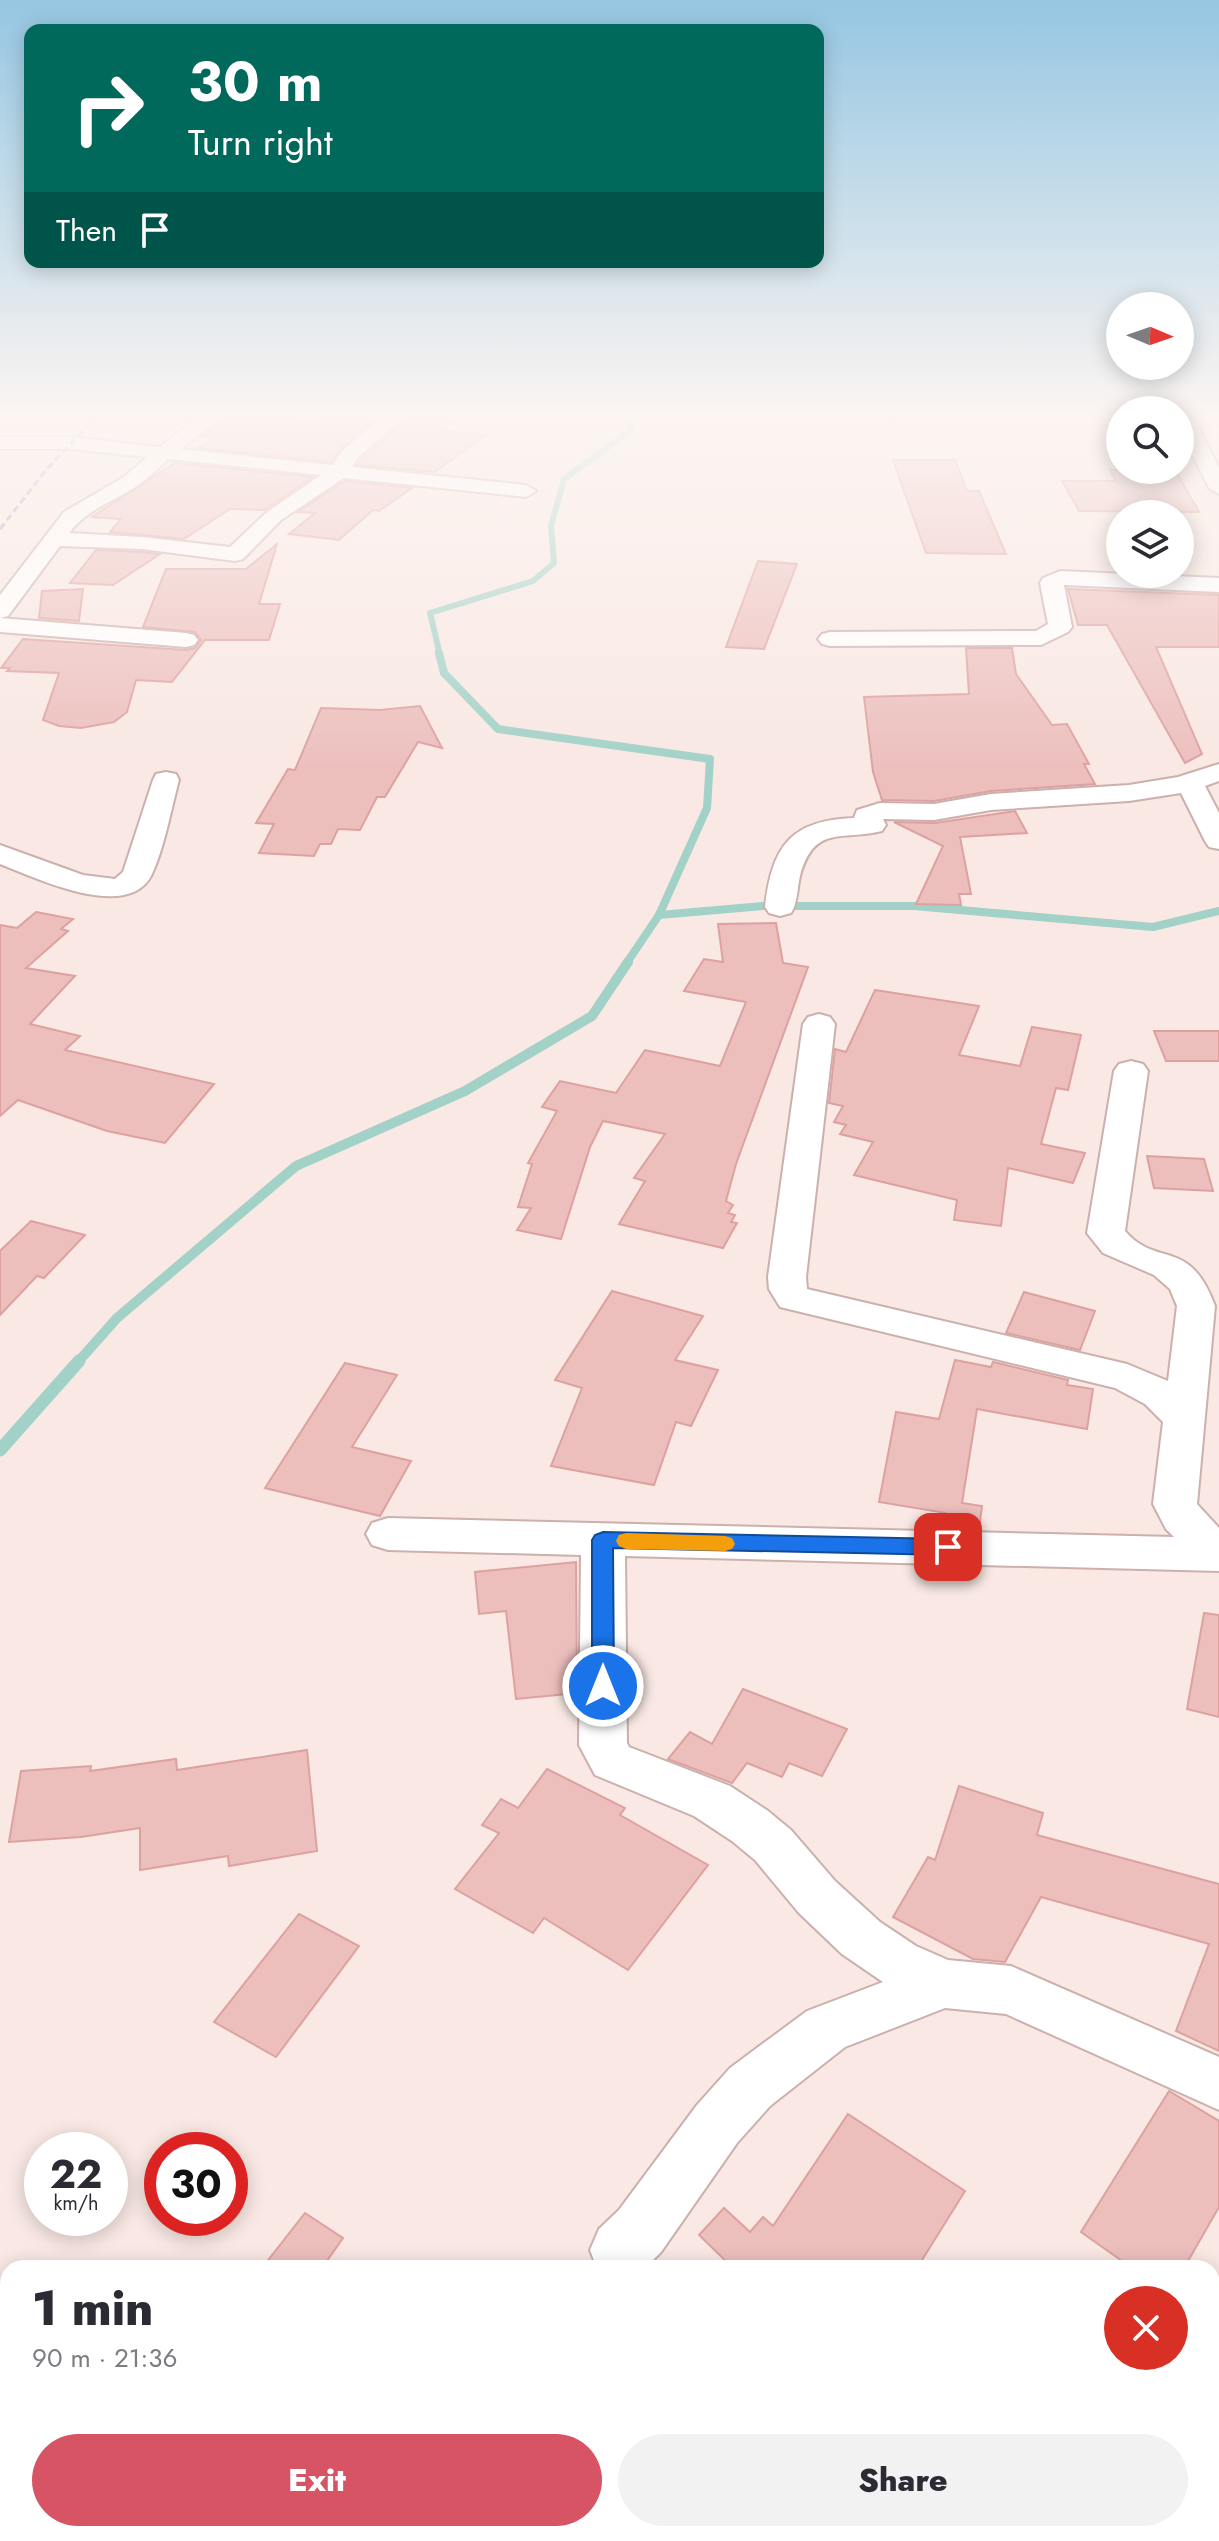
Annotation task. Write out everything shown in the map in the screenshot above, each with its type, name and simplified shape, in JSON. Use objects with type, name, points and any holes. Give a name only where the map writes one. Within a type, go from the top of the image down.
[{"type":"street","points":[[0,611],[59,533]]},
{"type":"street","points":[[54,539],[142,543],[235,554],[257,533]]},
{"type":"street","points":[[830,639],[1041,638],[1060,627],[1051,583],[1060,578],[1219,585]]},
{"type":"street","points":[[0,625],[186,640]]},
{"type":"street","points":[[780,907],[782,878],[800,846],[827,828],[872,825],[867,816],[880,811],[934,812],[991,802],[1129,793],[1173,787],[1219,772]]},
{"type":"street","points":[[0,854],[87,884],[118,888],[128,884],[137,875],[166,780]]},
{"type":"street","points":[[1189,781],[1219,841]]},
{"type":"street","points":[[819,1024],[787,1277],[788,1289],[794,1298],[1127,1378],[1159,1394],[1184,1419]]},
{"type":"street","points":[[1131,1071],[1106,1233],[1113,1244],[1174,1268],[1186,1279],[1193,1292],[1196,1306],[1175,1504],[1181,1518],[1219,1555]]},
{"type":"street","points":[[388,1534],[1219,1555]]},
{"type":"street","points":[[603,1540],[603,1745],[612,1761],[712,1801],[735,1815],[773,1845],[817,1897],[861,1938],[897,1963],[944,1984],[1011,1990],[1219,2084]]},
{"type":"street","points":[[620,2250],[640,2231],[717,2124],[750,2087],[826,2029],[944,1984]]},
{"type":"building","points":[[116,533],[194,533],[184,539]]},
{"type":"building","points":[[291,533],[347,533],[339,540]]},
{"type":"building","points":[[919,533],[997,533],[1006,554],[926,553]]},
{"type":"building","points":[[277,544],[259,604],[280,604],[269,640],[205,640],[172,682],[136,680],[127,712],[114,722],[81,728],[59,726],[43,720],[59,673],[7,671],[10,668],[1,668],[23,639],[186,650],[195,648],[201,640],[195,632],[143,627],[166,569],[246,569]]},
{"type":"building","points":[[96,550],[160,554],[113,585],[70,583]]},
{"type":"building","points":[[758,561],[797,564],[764,649],[726,647]]},
{"type":"building","points":[[83,589],[79,621],[39,618],[42,591]]},
{"type":"building","points":[[1068,589],[1219,595],[1219,647],[1156,647],[1202,754],[1185,763],[1107,625],[1078,625]]},
{"type":"building","points":[[966,648],[1012,648],[1016,674],[1052,725],[1067,724],[1089,764],[1084,764],[1095,784],[991,791],[934,801],[882,800],[873,772],[864,697],[969,694]]},
{"type":"building","points":[[420,706],[442,748],[418,742],[385,797],[377,797],[360,830],[338,829],[331,844],[320,844],[314,856],[259,853],[274,824],[256,823],[288,769],[295,770],[321,708],[380,710]]},
{"type":"building","points":[[1015,811],[1027,833],[960,837],[971,894],[959,894],[961,905],[916,904],[943,846],[894,822],[935,823]]},
{"type":"building","points":[[36,912],[73,919],[61,929],[68,931],[26,968],[75,976],[30,1024],[80,1036],[65,1050],[214,1084],[165,1143],[107,1131],[18,1100],[0,1116],[0,925],[17,928]]},
{"type":"building","points":[[776,923],[783,963],[808,967],[736,1164],[726,1201],[733,1205],[728,1213],[735,1215],[731,1222],[737,1223],[723,1248],[619,1224],[645,1181],[634,1178],[665,1134],[603,1121],[590,1147],[561,1239],[517,1230],[531,1208],[518,1207],[532,1164],[528,1163],[557,1111],[542,1107],[560,1081],[616,1093],[645,1050],[720,1066],[746,1002],[684,991],[704,959],[723,962],[718,924]]},
{"type":"building","points":[[875,990],[979,1006],[959,1055],[1020,1066],[1032,1027],[1081,1035],[1068,1090],[1056,1088],[1041,1144],[1085,1153],[1073,1183],[1008,1168],[1001,1226],[954,1220],[957,1200],[854,1175],[873,1142],[840,1134],[846,1125],[834,1122],[843,1106],[829,1103],[835,1049],[846,1052]]},
{"type":"building","points":[[1154,1031],[1219,1031],[1219,1061],[1166,1061]]},
{"type":"building","points":[[1147,1156],[1204,1159],[1213,1191],[1154,1188]]},
{"type":"building","points":[[31,1221],[85,1235],[44,1278],[37,1276],[0,1315],[0,1251]]},
{"type":"building","points":[[612,1291],[703,1316],[675,1360],[718,1370],[691,1426],[676,1422],[654,1485],[551,1466],[582,1388],[555,1380]]},
{"type":"building","points":[[1024,1292],[1095,1311],[1080,1350],[1006,1333]]},
{"type":"building","points":[[955,1360],[991,1367],[993,1362],[1068,1380],[1067,1385],[1093,1389],[1087,1429],[977,1409],[962,1503],[982,1506],[979,1529],[944,1528],[946,1513],[879,1502],[896,1412],[939,1419]]},
{"type":"building","points":[[345,1363],[397,1375],[352,1447],[411,1461],[380,1516],[265,1488]]},
{"type":"building","points":[[576,1562],[577,1693],[516,1699],[506,1611],[479,1614],[475,1572]]},
{"type":"building","points":[[1204,1613],[1219,1615],[1219,1717],[1187,1709]]},
{"type":"building","points":[[743,1689],[847,1729],[822,1776],[789,1763],[782,1777],[747,1763],[732,1783],[668,1759],[690,1732],[712,1744]]},
{"type":"building","points":[[307,1750],[317,1851],[229,1866],[228,1856],[140,1870],[140,1828],[81,1837],[9,1842],[21,1771],[91,1766],[90,1771],[176,1759],[177,1770]]},
{"type":"building","points":[[547,1769],[625,1808],[620,1815],[708,1865],[628,1970],[544,1918],[533,1933],[455,1889],[499,1833],[482,1825],[501,1799],[518,1808]]},
{"type":"building","points":[[959,1786],[1043,1813],[1037,1835],[1219,1884],[1219,2051],[1176,2031],[1209,1944],[1041,1897],[1005,1962],[973,1959],[893,1917],[928,1857],[935,1860]]},
{"type":"building","points":[[299,1914],[359,1946],[276,2057],[214,2022]]},
{"type":"building","points":[[1169,2091],[1219,2121],[1219,2207],[1189,2260],[1121,2260],[1081,2232]]},
{"type":"building","points":[[848,2114],[965,2191],[922,2260],[725,2260],[699,2235],[724,2208],[750,2232],[763,2217],[773,2226]]},
{"type":"building","points":[[305,2213],[343,2238],[328,2260],[268,2260]]},
{"type":"waterway","points":[[440,655],[430,613],[533,581],[554,563],[552,533]]},
{"type":"waterway","points":[[439,653],[444,673],[498,729],[710,759],[707,808],[659,915]]},
{"type":"waterway","points":[[659,915],[763,906],[914,906],[1153,927],[1219,911]]},
{"type":"waterway","points":[[626,964],[659,915]]},
{"type":"waterway","points":[[77,1363],[117,1318],[296,1166],[465,1091],[592,1016],[628,962]]},
{"type":"waterway","points":[[0,1450],[79,1361]]},
{"type":"slow traffic","points":[[626,1541],[725,1544]]},
{"type":"route","points":[[603,1686],[603,1540],[948,1547]]}]
